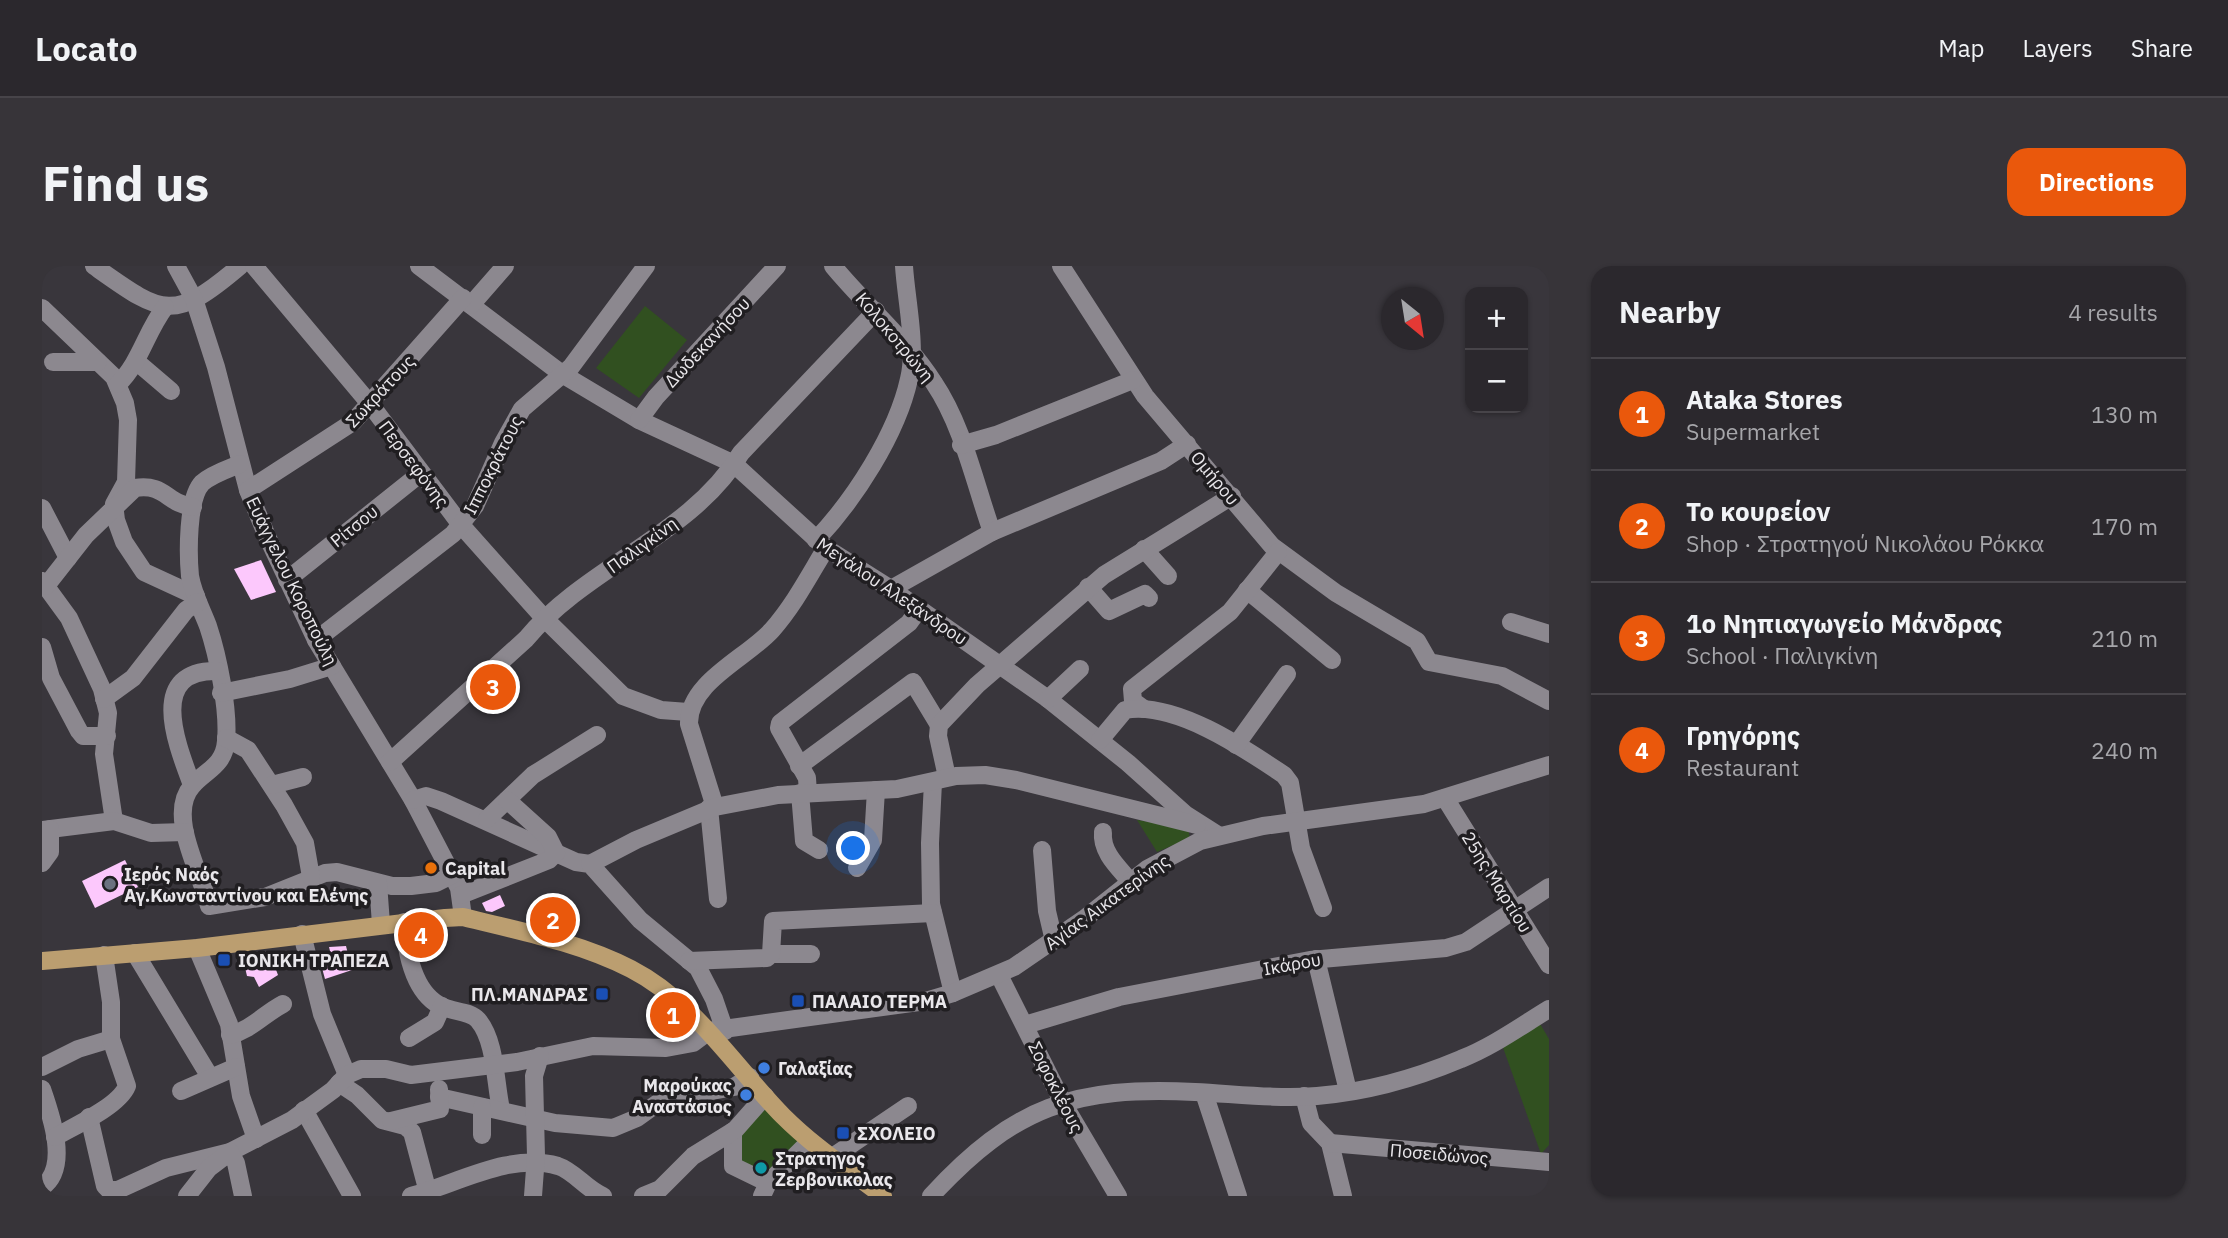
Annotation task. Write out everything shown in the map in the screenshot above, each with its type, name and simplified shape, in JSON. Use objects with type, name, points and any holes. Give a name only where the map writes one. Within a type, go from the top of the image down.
[{"type":"main road","points":[[42,961],[197,948],[381,924],[463,917],[577,946],[632,970],[717,1031],[765,1096],[810,1141],[883,1196]]},
{"type":"street","points":[[94,266],[152,304],[165,307],[174,307],[216,287],[240,266]]},
{"type":"street","name":"Ευάγγελου Κοροπούλη","points":[[176,266],[194,299],[216,368],[248,490],[287,580],[316,640],[413,800],[461,895],[463,917]]},
{"type":"street","name":"Περσεφόνης","points":[[254,266],[370,404],[461,525],[544,618],[624,696],[661,710],[688,712]]},
{"type":"street","name":"Μεγάλου Αλεξάνδρου","points":[[419,266],[562,374],[639,420],[734,464],[821,544],[891,589],[1048,699],[1200,825],[1218,835]]},
{"type":"street","name":"Σωκράτους","points":[[248,490],[330,440],[370,404],[505,266]]},
{"type":"street","name":"Ιπποκράτους","points":[[316,640],[396,580],[461,525],[475,506],[502,443],[522,409],[562,374],[646,266]]},
{"type":"street","name":"Δωδεκανήσου","points":[[639,420],[656,397],[777,266]]},
{"type":"street","name":"Κολοκοτρώνη","points":[[833,266],[876,311],[936,385],[992,532]]},
{"type":"street","name":"Ομήρου","points":[[1061,266],[1133,380],[1278,552],[1336,593],[1417,640],[1429,662],[1502,676],[1549,701]]},
{"type":"street","points":[[718,898],[712,807],[688,724],[688,712],[708,684],[755,648],[793,602],[821,544],[878,455],[910,377],[909,268]]},
{"type":"street","points":[[118,384],[137,362],[138,353],[152,324],[165,307]]},
{"type":"street","points":[[42,308],[118,384],[128,420],[126,482],[114,505],[124,542],[144,572],[197,599]]},
{"type":"street","name":"Παλιγκίνη","points":[[390,762],[526,639],[544,618],[666,528],[724,479],[741,453],[876,311]]},
{"type":"street","points":[[53,362],[98,362]]},
{"type":"street","points":[[137,362],[172,391]]},
{"type":"street","points":[[961,445],[1007,431],[1133,380]]},
{"type":"street","points":[[891,589],[992,532],[1161,461],[1187,444]]},
{"type":"street","points":[[240,464],[203,482],[192,507],[190,575],[209,629],[218,671],[226,738],[219,763],[192,785],[184,803],[185,832],[194,867],[203,881],[209,906],[265,897],[311,877],[337,872],[378,883],[424,885],[452,875]]},
{"type":"street","name":"Ρίτσου","points":[[287,580],[421,473]]},
{"type":"street","points":[[114,821],[104,754],[107,736],[104,699],[87,654],[45,588],[114,505],[135,488],[154,486],[184,506],[192,507]]},
{"type":"street","points":[[939,725],[999,665],[1088,587],[1144,549],[1232,496]]},
{"type":"street","points":[[42,508],[68,558]]},
{"type":"street","points":[[1144,549],[1168,576]]},
{"type":"street","points":[[1144,709],[1133,701],[1132,689],[1230,612],[1278,552]]},
{"type":"street","points":[[1088,587],[1110,611],[1145,594],[1149,598]]},
{"type":"street","points":[[1247,590],[1332,660]]},
{"type":"street","points":[[104,699],[133,678],[197,599]]},
{"type":"street","points":[[819,850],[804,841],[804,793],[807,778],[779,728],[780,723],[909,623],[919,609]]},
{"type":"street","points":[[1511,622],[1549,634]]},
{"type":"street","points":[[44,659],[83,736],[107,736]]},
{"type":"street","points":[[221,694],[290,679],[332,666]]},
{"type":"street","points":[[1048,699],[1080,669]]},
{"type":"street","points":[[192,785],[172,721],[173,701],[178,682],[184,677],[218,671]]},
{"type":"street","points":[[1236,746],[1287,674]]},
{"type":"street","points":[[799,766],[913,682],[939,725],[940,780],[930,843],[933,914],[953,993]]},
{"type":"street","points":[[1100,740],[1125,710],[1144,709],[1196,724],[1284,775],[1290,783],[1309,874],[1322,908]]},
{"type":"street","points":[[487,819],[533,775],[597,735]]},
{"type":"street","points":[[226,738],[248,750],[301,832],[311,877]]},
{"type":"street","name":"Αγίας Αικατερίνης","points":[[343,1079],[372,1068],[411,1075],[493,1065],[593,1046],[680,1046],[717,1031],[926,1001],[999,975],[1054,941],[1130,881],[1171,856],[1218,835],[1296,820],[1445,798],[1549,765]]},
{"type":"street","points":[[590,864],[712,807],[804,793],[876,790],[985,775],[1016,780],[1200,825]]},
{"type":"street","points":[[272,785],[303,777]]},
{"type":"street","points":[[857,868],[873,840],[876,790]]},
{"type":"street","points":[[413,800],[426,796],[487,819],[556,853],[590,864],[640,920],[704,977],[717,1031]]},
{"type":"street","name":"25ης Μαρτίου","points":[[1445,798],[1549,965]]},
{"type":"street","points":[[506,800],[548,837],[556,853]]},
{"type":"street","points":[[42,863],[50,852],[46,830],[114,821],[151,833],[185,832]]},
{"type":"street","points":[[1104,832],[1102,843],[1130,881]]},
{"type":"street","points":[[1042,850],[1047,911],[1054,941]]},
{"type":"street","points":[[461,895],[549,860],[556,853]]},
{"type":"street","points":[[378,883],[381,924]]},
{"type":"street","name":"Ικάρου","points":[[1024,1025],[1119,997],[1316,959],[1446,948],[1466,942],[1549,887]]},
{"type":"street","points":[[771,954],[774,921],[933,914]]},
{"type":"street","points":[[404,922],[408,955],[428,995],[442,1006],[477,1019],[493,1065],[500,1110]]},
{"type":"street","points":[[302,934],[322,1014],[343,1079],[372,1113],[382,1120],[405,1126],[415,1138],[429,1194]]},
{"type":"street","points":[[197,948],[223,1007],[246,1114],[256,1139]]},
{"type":"street","points":[[135,953],[210,1077]]},
{"type":"street","points":[[689,961],[759,959],[771,954],[811,954]]},
{"type":"street","points":[[55,1137],[89,1118],[124,1093],[127,1086],[111,1039],[112,1014],[104,955]]},
{"type":"street","points":[[1316,959],[1348,1091]]},
{"type":"street","name":"Σοφοκλέους","points":[[999,975],[1063,1102],[1118,1196]]},
{"type":"street","points":[[230,1035],[250,1027],[263,1014],[283,1004]]},
{"type":"street","points":[[409,1038],[435,1022],[442,1006]]},
{"type":"street","points":[[931,1196],[954,1171],[997,1134],[1029,1114],[1063,1102],[1096,1094],[1129,1091],[1304,1096],[1348,1091],[1403,1080],[1463,1059],[1549,1009]]},
{"type":"street","points":[[42,1068],[78,1049],[111,1039]]},
{"type":"street","points":[[533,1196],[536,1162],[534,1076],[540,1056]]},
{"type":"street","points":[[181,1091],[236,1067]]},
{"type":"street","points":[[391,1121],[440,1109],[438,1072]]},
{"type":"street","points":[[439,1097],[580,1126],[613,1128],[637,1118],[662,1100],[727,1089],[750,1077]]},
{"type":"street","points":[[191,1194],[209,1168],[230,1152],[304,1111],[343,1079]]},
{"type":"street","points":[[42,1089],[55,1137],[52,1178],[42,1188]]},
{"type":"street","points":[[1205,1093],[1238,1196]]},
{"type":"street","points":[[643,1196],[660,1189],[687,1161],[733,1131],[765,1096]]},
{"type":"street","points":[[1304,1096],[1311,1123],[1329,1143],[1343,1196]]},
{"type":"street","points":[[831,1158],[908,1106]]},
{"type":"street","points":[[482,1107],[482,1135]]},
{"type":"street","points":[[304,1111],[352,1196]]},
{"type":"street","points":[[89,1118],[108,1193],[166,1168],[230,1152]]},
{"type":"street","points":[[733,1131],[733,1166],[766,1192],[810,1141]]},
{"type":"street","name":"Ποσειδώνος","points":[[1329,1143],[1549,1162]]},
{"type":"street","points":[[230,1152],[236,1163],[243,1196]]},
{"type":"street","points":[[411,1196],[429,1194],[505,1165],[536,1162],[565,1169],[603,1196]]},
{"type":"green space","points":[[645,306],[687,340],[639,398],[596,368]]},
{"type":"green space","points":[[1137,820],[1188,828],[1190,838],[1157,852]]},
{"type":"green space","points":[[1539,1022],[1549,1039],[1549,1145],[1541,1154],[1501,1042]]},
{"type":"green space","points":[[766,1107],[800,1143],[767,1177],[739,1162],[738,1139]]},
{"type":"building","points":[[261,560],[276,592],[251,600],[234,569]]},
{"type":"building","name":"Ιερός Ναός Αγ.Κωνσταντίνου και Ελένης","points":[[125,860],[138,887],[95,908],[82,881]]},
{"type":"building","points":[[500,895],[505,906],[492,912],[486,911],[482,903]]},
{"type":"building","points":[[346,946],[352,970],[325,979],[322,968],[331,955],[329,947]]},
{"type":"building","points":[[269,951],[278,975],[259,987],[254,977],[247,976],[242,955]]},
{"type":"place","name":"1ο Νηπιαγωγείο Μάνδρας","points":[[493,687]]},
{"type":"place","name":"Capital","points":[[431,868]]},
{"type":"place","name":"Ιερός Ναός Αγ.Κωνσταντίνου και Ελένης","points":[[110,884]]},
{"type":"place","name":"Το κουρείον","points":[[553,920]]},
{"type":"place","name":"Γρηγόρης","points":[[421,935]]},
{"type":"place","name":"ΙΟΝΙΚΗ ΤΡΑΠΕΖΑ","points":[[224,960]]},
{"type":"place","name":"ΠΛ.ΜΑΝΔΡΑΣ","points":[[602,994]]},
{"type":"place","name":"ΠΑΛΑΙΟ ΤΕΡΜΑ","points":[[798,1001]]},
{"type":"place","name":"Ataka Stores","points":[[673,1015]]},
{"type":"place","name":"Γαλαξίας","points":[[764,1068]]},
{"type":"place","name":"Μαρούκας Αναστάσιος","points":[[746,1095]]},
{"type":"place","name":"ΣΧΟΛΕΙΟ","points":[[843,1133]]},
{"type":"place","name":"Στρατηγος Ζερβονικολας","points":[[761,1168]]}]
